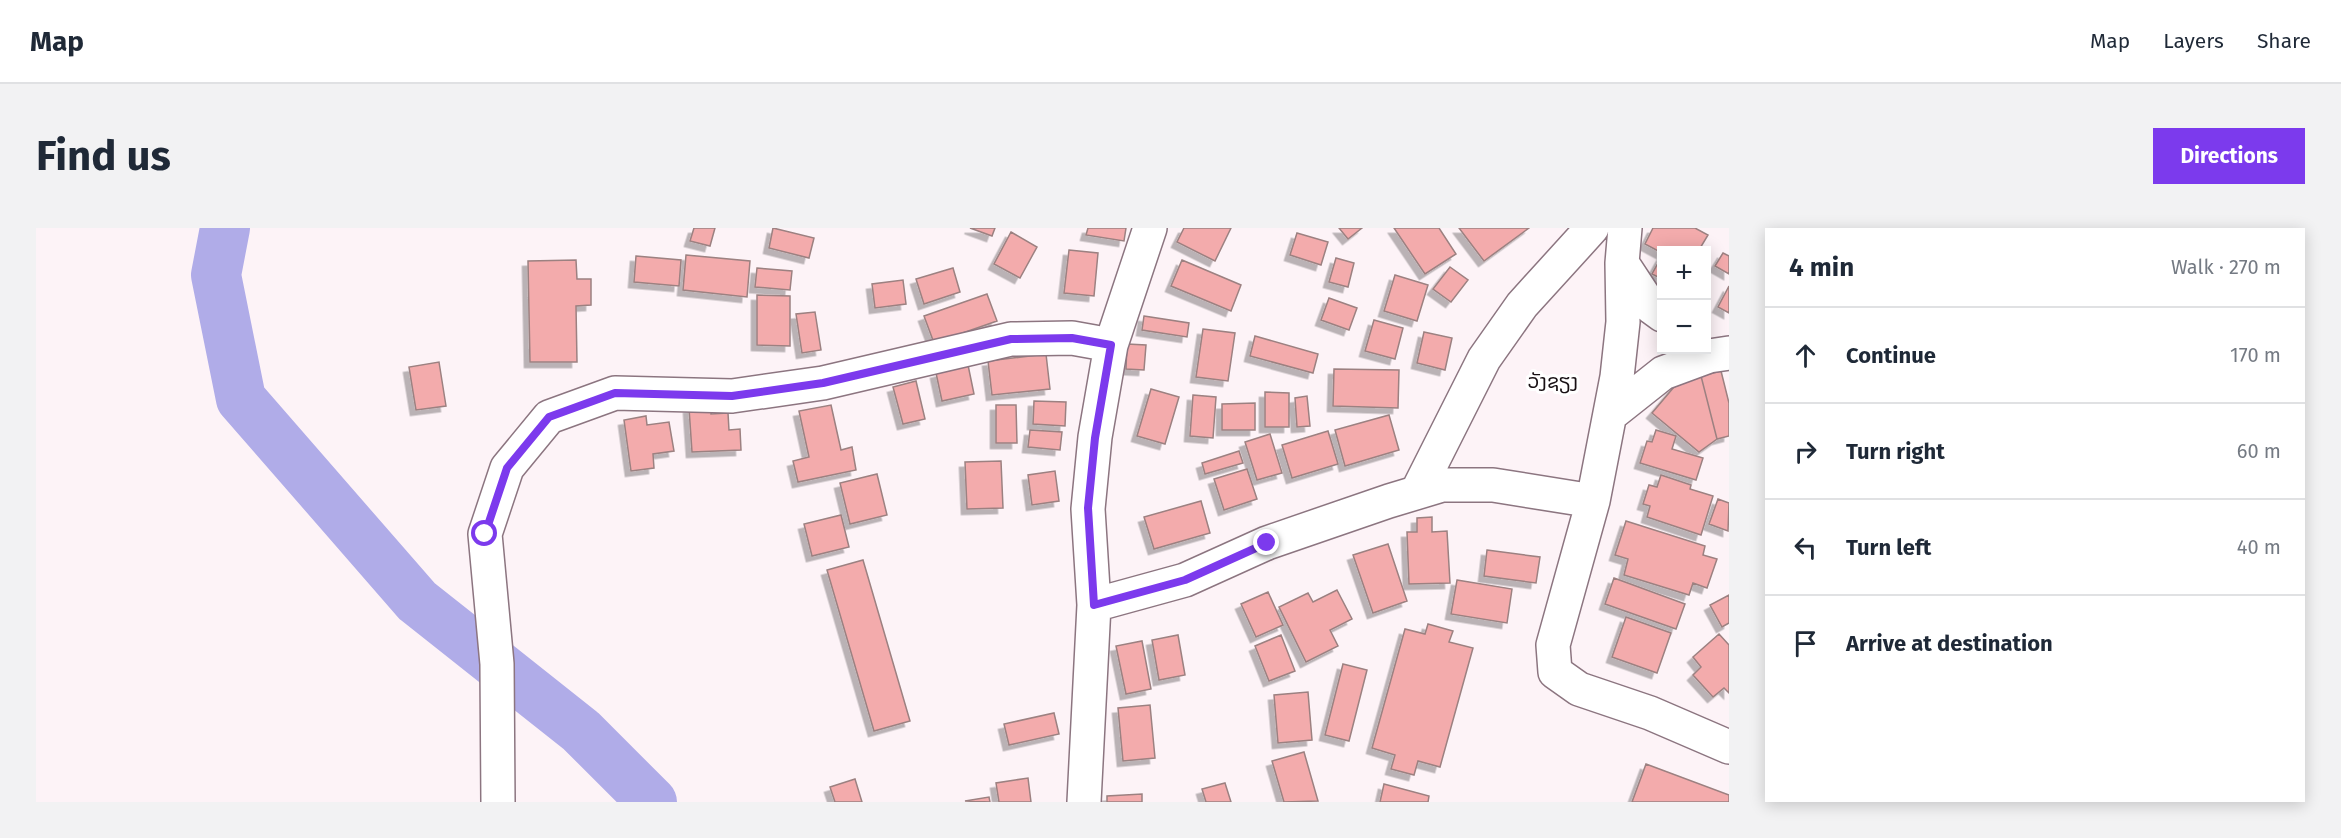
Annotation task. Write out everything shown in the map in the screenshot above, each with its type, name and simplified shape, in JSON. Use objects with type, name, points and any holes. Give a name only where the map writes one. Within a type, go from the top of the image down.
[{"type":"street","points":[[1084,802],[1094,605],[1088,508],[1095,438],[1111,345],[1150,228]]},
{"type":"street","points":[[1417,492],[1484,359],[1522,305],[1592,228]]},
{"type":"street","points":[[1625,228],[1622,263],[1623,322],[1617,377],[1593,501],[1553,645],[1555,672],[1579,689],[1650,713],[1729,747]]},
{"type":"street","points":[[1622,263],[1651,307],[1657,311]]},
{"type":"street","points":[[498,802],[497,664],[485,534],[507,468],[549,417],[615,393],[732,396],[823,383],[1011,339],[1072,338],[1111,345]]},
{"type":"street","points":[[1711,339],[1729,345]]},
{"type":"street","points":[[1610,415],[1663,373],[1709,356],[1729,353]]},
{"type":"street","points":[[1094,605],[1185,580],[1267,543],[1442,485],[1493,485],[1593,501]]},
{"type":"building","points":[[694,228],[715,228],[710,246],[690,241]]},
{"type":"building","points":[[773,228],[814,238],[809,258],[769,248]]},
{"type":"building","points":[[970,228],[995,228],[992,236]]},
{"type":"building","points":[[1088,228],[1126,228],[1124,241],[1086,235]]},
{"type":"building","points":[[1184,228],[1231,228],[1215,261],[1177,242]]},
{"type":"building","points":[[1339,228],[1362,228],[1348,239]]},
{"type":"building","points":[[1394,228],[1439,228],[1456,254],[1425,274]]},
{"type":"building","points":[[1459,228],[1529,228],[1484,261]]},
{"type":"building","points":[[1653,228],[1695,228],[1708,235],[1701,246],[1657,246],[1657,250],[1645,244]]},
{"type":"building","points":[[1011,232],[1037,247],[1020,278],[994,264]]},
{"type":"building","points":[[1297,233],[1328,242],[1321,265],[1290,255]]},
{"type":"building","points":[[1069,250],[1098,253],[1094,296],[1064,293]]},
{"type":"building","points":[[1723,253],[1729,256],[1729,274],[1715,266]]},
{"type":"building","points":[[686,255],[750,261],[747,297],[683,290]]},
{"type":"building","points":[[636,256],[681,260],[679,286],[634,282]]},
{"type":"building","points":[[1336,258],[1354,263],[1348,287],[1329,282]]},
{"type":"building","points":[[576,260],[577,279],[591,279],[591,305],[576,306],[577,362],[530,362],[528,261]]},
{"type":"building","points":[[1182,260],[1241,285],[1231,311],[1171,286]]},
{"type":"building","points":[[1657,265],[1657,276],[1652,274]]},
{"type":"building","points":[[1450,267],[1468,280],[1451,302],[1433,289]]},
{"type":"building","points":[[757,268],[792,271],[790,290],[755,287]]},
{"type":"building","points":[[953,268],[960,292],[924,304],[916,279]]},
{"type":"building","points":[[1395,275],[1428,285],[1417,321],[1384,311]]},
{"type":"building","points":[[903,280],[906,304],[875,308],[872,284]]},
{"type":"building","points":[[1729,286],[1729,313],[1718,307]]},
{"type":"building","points":[[987,294],[997,321],[934,343],[924,316]]},
{"type":"building","points":[[757,295],[790,296],[790,346],[757,345]]},
{"type":"building","points":[[1329,298],[1357,308],[1349,330],[1321,320]]},
{"type":"building","points":[[815,312],[821,350],[802,353],[796,314]]},
{"type":"building","points":[[1144,316],[1189,323],[1187,337],[1142,330]]},
{"type":"building","points":[[1374,320],[1403,328],[1395,359],[1365,351]]},
{"type":"building","points":[[1203,329],[1235,333],[1228,381],[1196,377]]},
{"type":"building","points":[[1424,332],[1452,338],[1445,370],[1417,363]]},
{"type":"building","points":[[1255,336],[1318,354],[1313,373],[1250,356]]},
{"type":"building","points":[[1127,344],[1146,345],[1144,370],[1126,369]]},
{"type":"building","points":[[1046,354],[1050,389],[992,395],[988,361]]},
{"type":"building","points":[[439,362],[446,406],[416,410],[409,367]]},
{"type":"building","points":[[968,365],[974,394],[942,401],[936,373]]},
{"type":"building","points":[[1334,369],[1399,370],[1398,408],[1333,406]]},
{"type":"building","points":[[1721,371],[1729,403],[1729,436],[1717,439],[1701,376]]},
{"type":"building","points":[[1701,376],[1717,439],[1699,452],[1652,413],[1674,387]]},
{"type":"building","points":[[916,381],[925,419],[903,424],[893,387]]},
{"type":"building","points":[[1151,389],[1179,397],[1165,444],[1137,436]]},
{"type":"building","points":[[1265,392],[1289,393],[1289,427],[1265,427]]},
{"type":"building","points":[[1193,395],[1216,397],[1213,438],[1190,436]]},
{"type":"building","points":[[1307,396],[1310,426],[1297,427],[1295,398]]},
{"type":"building","points":[[1034,401],[1066,402],[1065,426],[1033,424]]},
{"type":"building","points":[[1255,403],[1255,430],[1222,430],[1222,404]]},
{"type":"building","points":[[831,405],[841,450],[852,447],[856,470],[798,482],[793,461],[809,457],[799,411]]},
{"type":"building","points":[[996,405],[1016,405],[1017,443],[996,443]]},
{"type":"building","points":[[711,407],[711,414],[728,413],[729,430],[740,429],[741,450],[692,452],[689,408]]},
{"type":"building","points":[[1389,415],[1399,450],[1345,466],[1335,430]]},
{"type":"building","points":[[646,416],[647,425],[669,422],[674,451],[653,454],[654,468],[631,471],[624,420]]},
{"type":"building","points":[[1030,430],[1062,432],[1060,450],[1028,447]]},
{"type":"building","points":[[1656,430],[1676,436],[1672,449],[1703,458],[1696,480],[1640,463],[1647,441],[1652,442]]},
{"type":"building","points":[[1328,431],[1338,464],[1292,478],[1282,445]]},
{"type":"building","points":[[1270,434],[1282,473],[1257,480],[1245,442]]},
{"type":"building","points":[[1239,451],[1243,463],[1205,474],[1202,463]]},
{"type":"building","points":[[1001,461],[1003,508],[967,509],[965,462]]},
{"type":"building","points":[[1247,469],[1257,499],[1224,510],[1214,479]]},
{"type":"building","points":[[1055,471],[1059,501],[1032,505],[1028,475]]},
{"type":"building","points":[[877,474],[887,515],[850,524],[840,483]]},
{"type":"building","points":[[1661,475],[1691,485],[1690,489],[1713,496],[1701,535],[1647,517],[1650,506],[1643,504],[1649,485],[1657,487]]},
{"type":"building","points":[[1718,499],[1729,503],[1728,531],[1709,524]]},
{"type":"building","points":[[1201,501],[1210,533],[1154,549],[1144,517]]},
{"type":"building","points":[[841,515],[849,547],[812,556],[804,524]]},
{"type":"building","points":[[1432,517],[1432,532],[1447,531],[1450,583],[1409,584],[1407,532],[1417,532],[1417,518]]},
{"type":"building","points":[[1626,521],[1705,546],[1703,555],[1717,559],[1707,588],[1693,583],[1689,595],[1624,575],[1628,559],[1615,555]]},
{"type":"building","points":[[1388,544],[1407,601],[1373,613],[1353,555]]},
{"type":"building","points":[[1487,550],[1540,557],[1536,583],[1484,576]]},
{"type":"building","points":[[863,560],[910,721],[874,731],[827,570]]},
{"type":"building","points":[[1614,578],[1685,604],[1676,629],[1605,604]]},
{"type":"building","points":[[1457,580],[1512,589],[1507,623],[1451,614]]},
{"type":"building","points":[[1337,590],[1352,619],[1330,630],[1338,646],[1306,662],[1279,607],[1308,593],[1313,602]]},
{"type":"building","points":[[1268,592],[1283,625],[1256,637],[1241,604]]},
{"type":"building","points":[[1729,595],[1729,623],[1722,627],[1710,605]]},
{"type":"building","points":[[1626,617],[1671,633],[1657,673],[1612,657]]},
{"type":"building","points":[[1428,624],[1453,631],[1449,642],[1473,648],[1440,767],[1418,761],[1414,775],[1391,769],[1395,755],[1372,748],[1405,629],[1425,634]]},
{"type":"building","points":[[1719,634],[1729,645],[1729,693],[1724,688],[1713,697],[1693,675],[1701,667],[1693,657]]},
{"type":"building","points":[[1178,635],[1185,675],[1159,680],[1152,640]]},
{"type":"building","points":[[1281,635],[1295,671],[1269,681],[1255,646]]},
{"type":"building","points":[[1142,641],[1151,689],[1126,694],[1116,646]]},
{"type":"building","points":[[1343,664],[1367,670],[1349,741],[1325,735]]},
{"type":"building","points":[[1308,692],[1312,740],[1278,743],[1274,695]]},
{"type":"building","points":[[1150,705],[1155,758],[1123,761],[1118,708]]},
{"type":"building","points":[[1054,713],[1059,734],[1009,745],[1004,724]]},
{"type":"building","points":[[1304,752],[1318,801],[1284,802],[1272,761]]},
{"type":"building","points":[[1646,764],[1729,795],[1729,802],[1632,802]]},
{"type":"building","points":[[1028,778],[1031,802],[999,802],[996,783]]},
{"type":"building","points":[[855,779],[862,802],[835,802],[830,787]]},
{"type":"building","points":[[1225,783],[1231,802],[1206,802],[1202,789]]},
{"type":"building","points":[[1384,784],[1429,796],[1428,802],[1380,802]]},
{"type":"building","points":[[1142,794],[1142,802],[1107,802],[1107,796]]},
{"type":"building","points":[[989,797],[990,802],[965,801]]},
{"type":"waterway","points":[[225,228],[216,275],[241,399],[417,601],[581,731],[652,802]]},
{"type":"district","name":"ວັງຊຽງ","points":[[1553,381]]},
{"type":"route","points":[[485,534],[507,468],[549,417],[615,393],[732,396],[823,383],[1011,339],[1072,338],[1111,345],[1095,438],[1088,508],[1094,605],[1185,580],[1267,543]]}]
